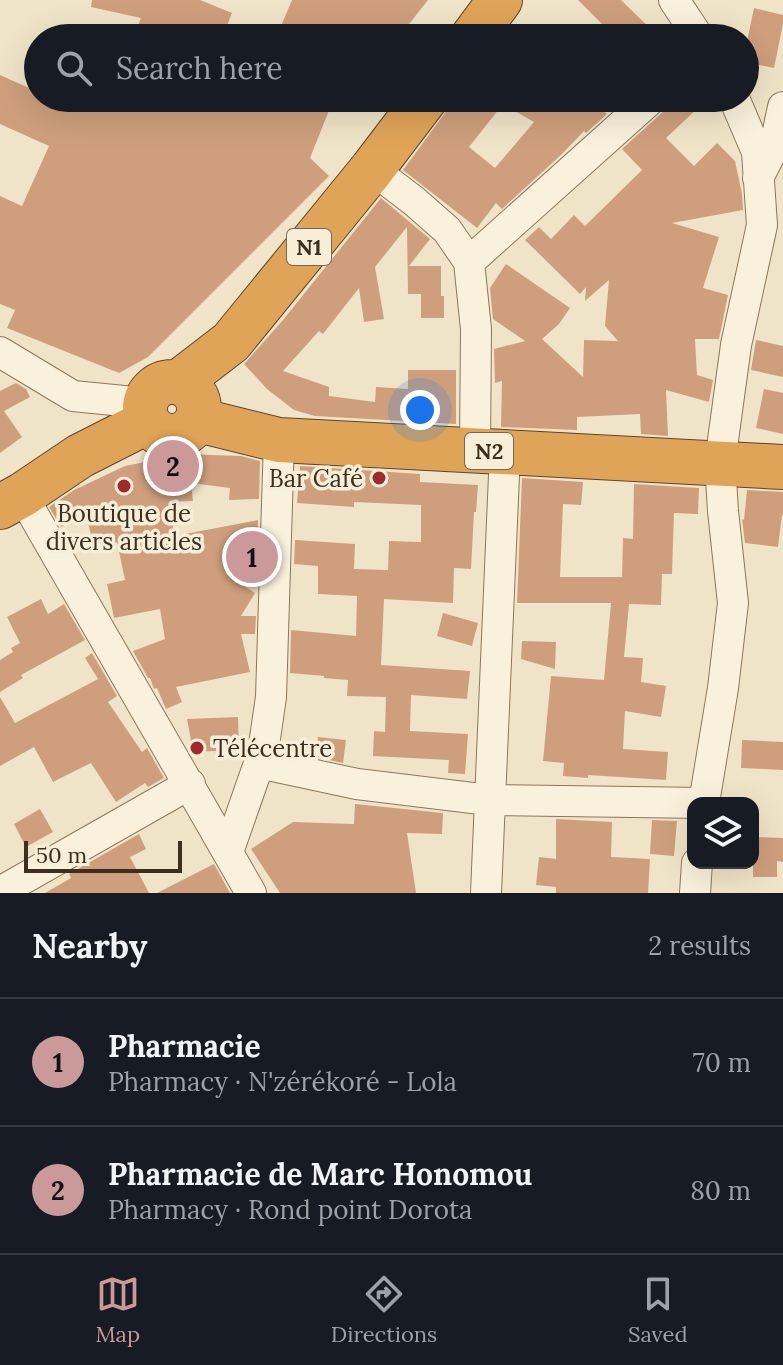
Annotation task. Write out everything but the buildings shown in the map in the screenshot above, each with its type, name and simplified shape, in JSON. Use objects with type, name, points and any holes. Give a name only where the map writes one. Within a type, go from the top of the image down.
[{"type":"highway","points":[[482,24],[500,0]]},
{"type":"highway","name":"N1","points":[[11,501],[80,456],[167,407],[231,342],[415,112]]},
{"type":"highway","name":"N2","points":[[167,407],[279,440],[783,467]]},
{"type":"street","points":[[674,0],[690,24]]},
{"type":"street","points":[[758,178],[775,145],[783,107]]},
{"type":"street","points":[[469,262],[636,112]]},
{"type":"street","points":[[705,797],[733,603],[720,462],[736,345],[762,225],[757,152],[740,112]]},
{"type":"street","points":[[372,169],[447,230],[469,262],[490,451],[486,893]]},
{"type":"street","points":[[0,352],[73,396],[167,407]]},
{"type":"street","points":[[228,852],[263,752],[271,697],[279,440]]},
{"type":"street","points":[[11,501],[190,784],[251,893]]},
{"type":"street","points":[[259,763],[357,784],[489,800],[687,803]]},
{"type":"street","points":[[0,892],[190,784]]},
{"type":"street","points":[[695,893],[697,869]]},
{"type":"place","name":"Pharmacie de Marc Honomou","points":[[173,466]]},
{"type":"place","name":"Bar Café","points":[[379,478]]},
{"type":"place","name":"Boutique de divers articles","points":[[124,486]]},
{"type":"place","name":"Pharmacie","points":[[252,557]]},
{"type":"place","name":"Télécentre","points":[[197,748]]}]
